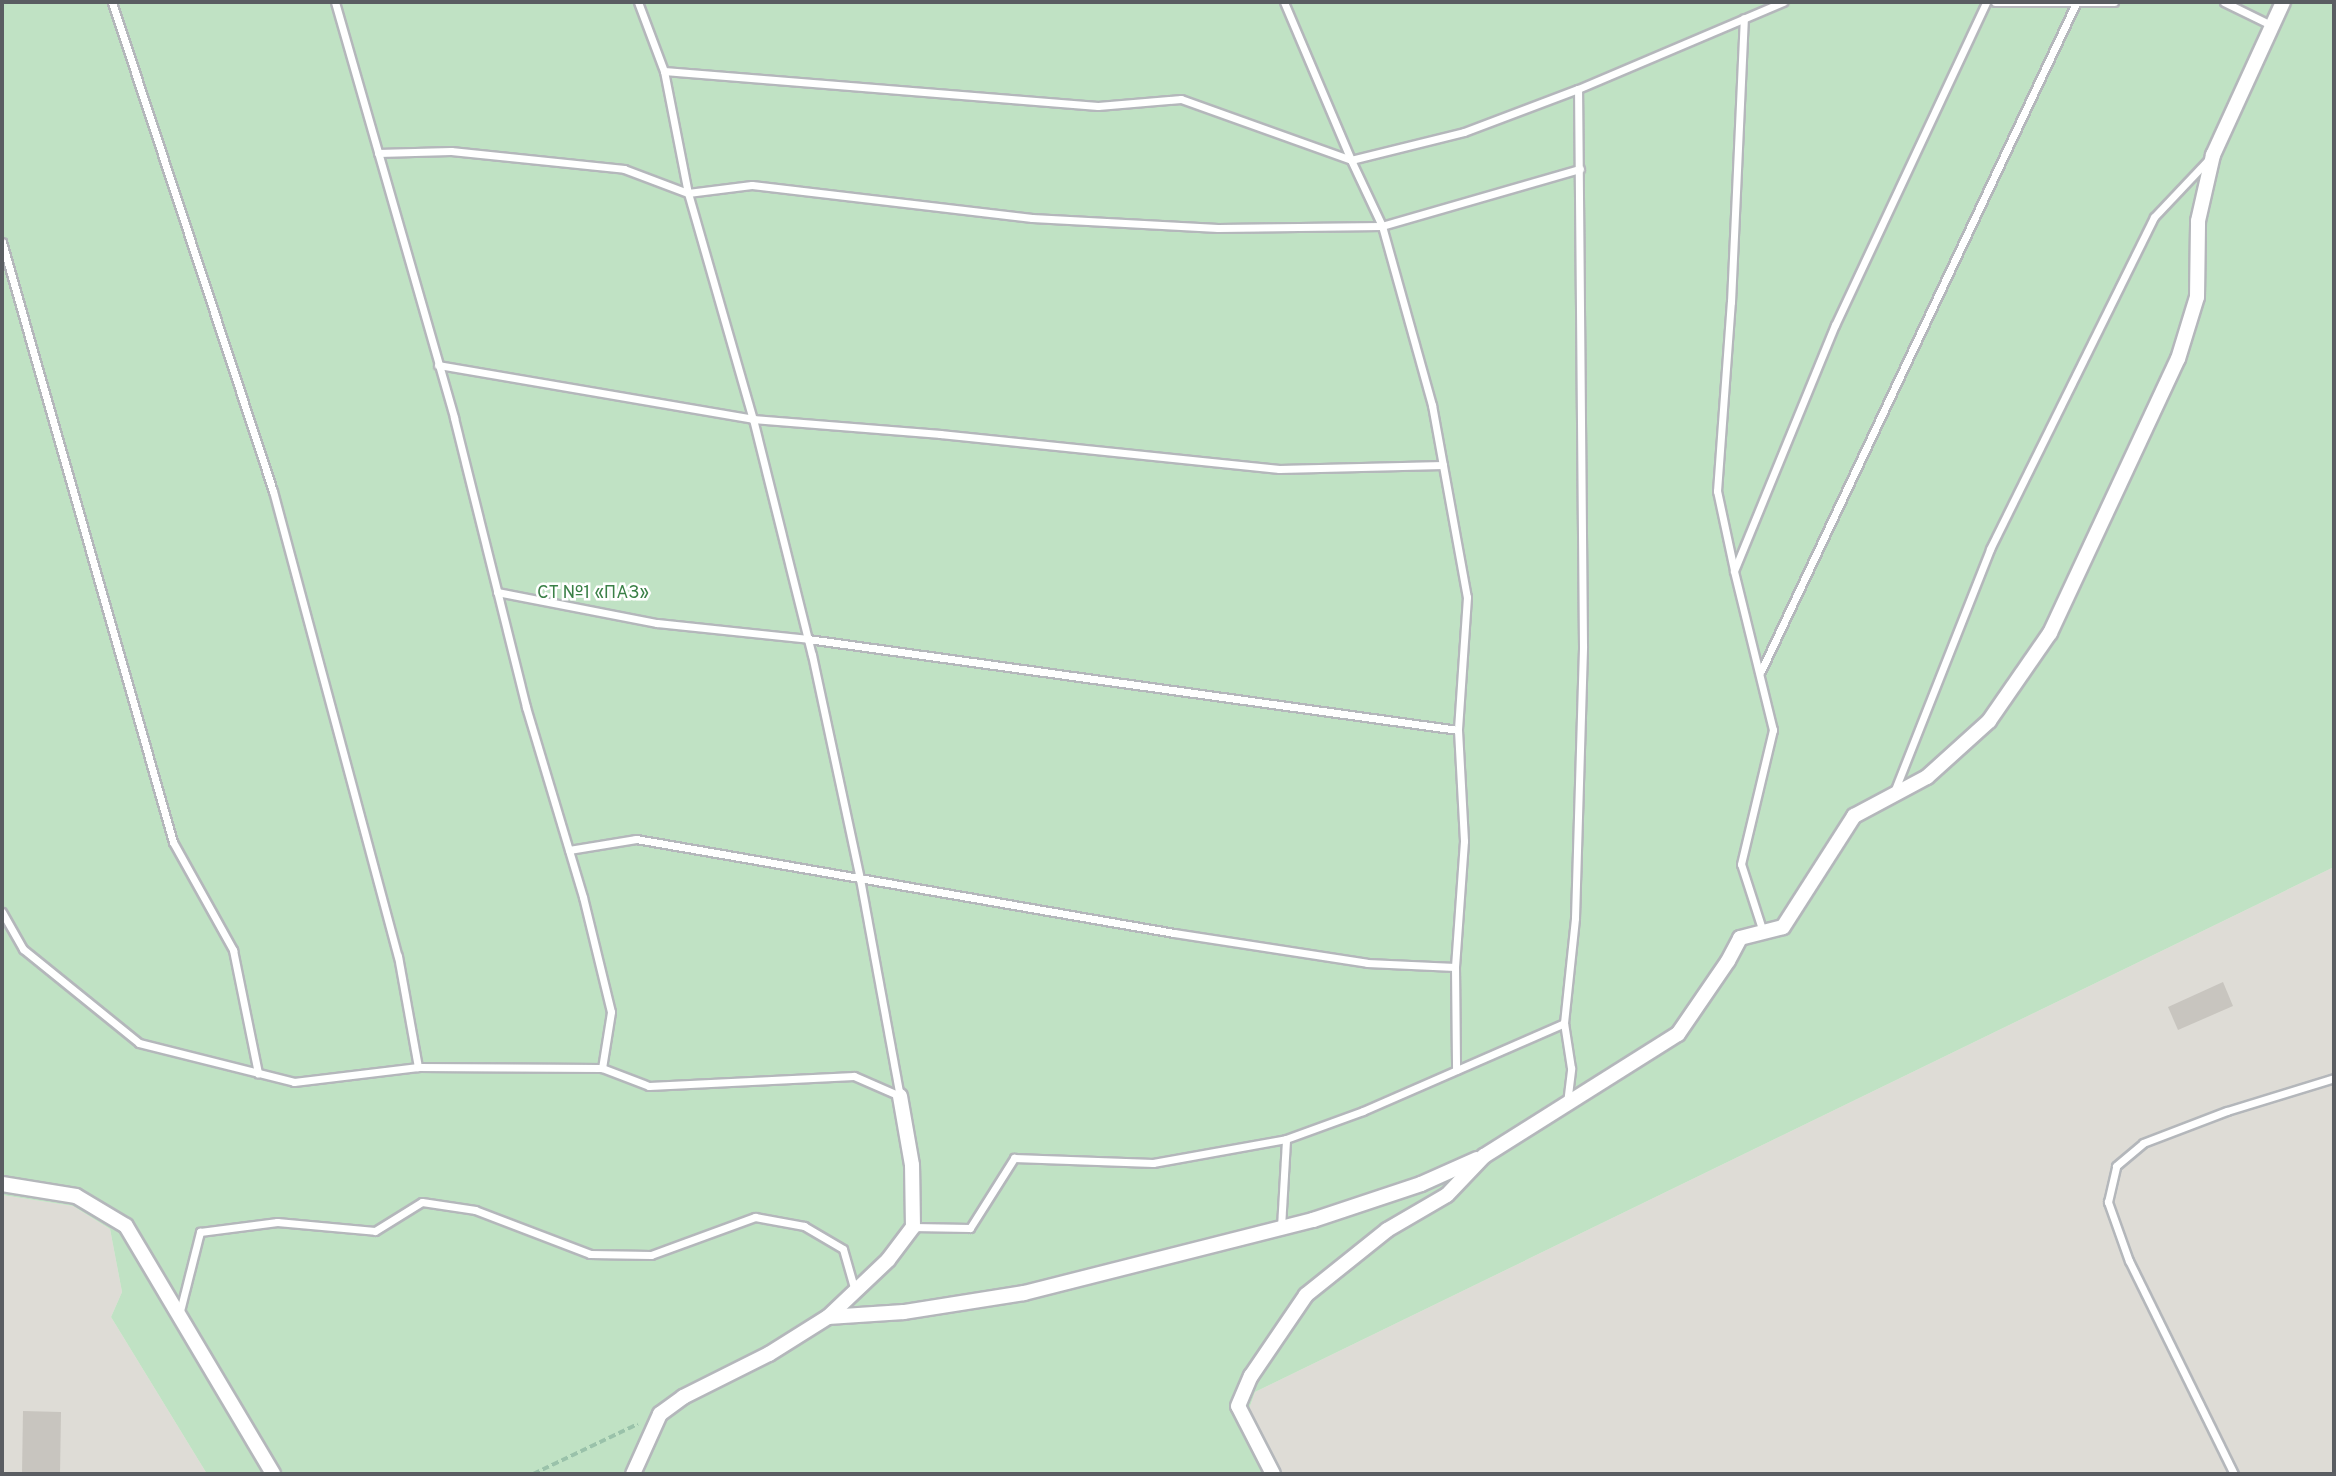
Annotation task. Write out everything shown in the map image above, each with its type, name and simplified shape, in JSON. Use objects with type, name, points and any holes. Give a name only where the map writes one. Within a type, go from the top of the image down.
[{"type":"street","points":[[828,1317],[904,1312],[1024,1293],[1281,1228],[1421,1184],[1484,1156],[1678,1034],[1728,961],[1740,938],[1783,927],[1854,816],[1927,777],[1989,721],[2050,634],[2178,359],[2197,298],[2198,221],[2213,155],[2283,2]]},
{"type":"street","points":[[633,1474],[660,1414],[684,1397],[769,1354],[828,1317],[888,1260],[913,1227],[912,1166],[900,1096]]},
{"type":"street","points":[[1273,1474],[1238,1406],[1251,1376],[1307,1295],[1387,1230],[1447,1195],[1484,1156]]},
{"type":"street","points":[[2,1184],[76,1196],[126,1226],[273,1474]]},
{"type":"lane","points":[[112,2],[273,491],[398,956],[418,1068]]},
{"type":"lane","points":[[335,2],[439,365],[526,707],[569,850],[611,1012],[602,1068]]},
{"type":"lane","points":[[638,2],[664,71],[688,193],[753,419],[808,639],[860,879],[900,1096]]},
{"type":"lane","points":[[1284,2],[1382,226],[1432,405],[1466,597],[1458,730],[1464,841],[1455,968],[1456,1070]]},
{"type":"lane","points":[[664,71],[1098,106],[1181,99],[1351,160],[1464,132],[1578,89],[1783,2]]},
{"type":"lane","points":[[1734,571],[1835,325],[1986,2]]},
{"type":"lane","points":[[1995,2],[2114,2]]},
{"type":"lane","points":[[2224,2],[2272,25]]},
{"type":"lane","points":[[1760,672],[2076,4]]},
{"type":"lane","points":[[1744,18],[1731,302],[1717,491],[1773,730],[1741,864],[1763,932]]},
{"type":"lane","points":[[1567,1104],[1571,1068],[1564,1023],[1575,918],[1583,646],[1578,89]]},
{"type":"lane","points":[[378,153],[451,151],[624,169],[688,193],[752,186],[1032,218],[1218,228],[1382,226],[1580,169]]},
{"type":"lane","points":[[1894,794],[1990,549],[2154,217],[2213,155]]},
{"type":"lane","points":[[2,242],[173,842],[233,950],[258,1073]]},
{"type":"lane","points":[[439,365],[753,419],[940,434],[1279,469],[1443,465]]},
{"type":"lane","points":[[497,592],[657,623],[808,639],[1458,730]]},
{"type":"lane","points":[[569,850],[636,839],[1367,963],[1455,968]]},
{"type":"lane","points":[[2,912],[23,949],[139,1043],[294,1082],[418,1068],[602,1068],[649,1086],[854,1076],[900,1096]]},
{"type":"lane","points":[[913,1227],[970,1228],[1014,1158],[1153,1163],[1286,1139],[1363,1111],[1564,1023]]},
{"type":"lane","points":[[2234,1474],[2129,1261],[2108,1202],[2116,1166],[2143,1143],[2227,1111],[2334,1078]]},
{"type":"lane","points":[[1281,1228],[1286,1139]]},
{"type":"lane","points":[[179,1317],[200,1232],[277,1222],[375,1230],[422,1202],[475,1210],[590,1254],[651,1255],[755,1217],[804,1226],[843,1249],[855,1291]]},
{"type":"path","points":[[533,1474],[660,1414]]},
{"type":"shaded area","points":[[2334,867],[2334,1474],[1283,1474],[1249,1409],[1255,1392]]},
{"type":"shaded area","points":[[2,1195],[73,1206],[110,1229],[122,1292],[111,1317],[207,1474],[2,1474]]},
{"type":"green space","name":"СТ №1 «ПАЗ»","points":[[2,2],[2334,2],[2334,867],[1255,1392],[1249,1409],[1283,1474],[207,1474],[111,1317],[122,1292],[110,1229],[73,1206],[2,1195]]},
{"type":"building","points":[[2223,982],[2233,1006],[2178,1030],[2168,1007]]},
{"type":"building","points":[[23,1411],[61,1412],[60,1474],[22,1474]]}]
